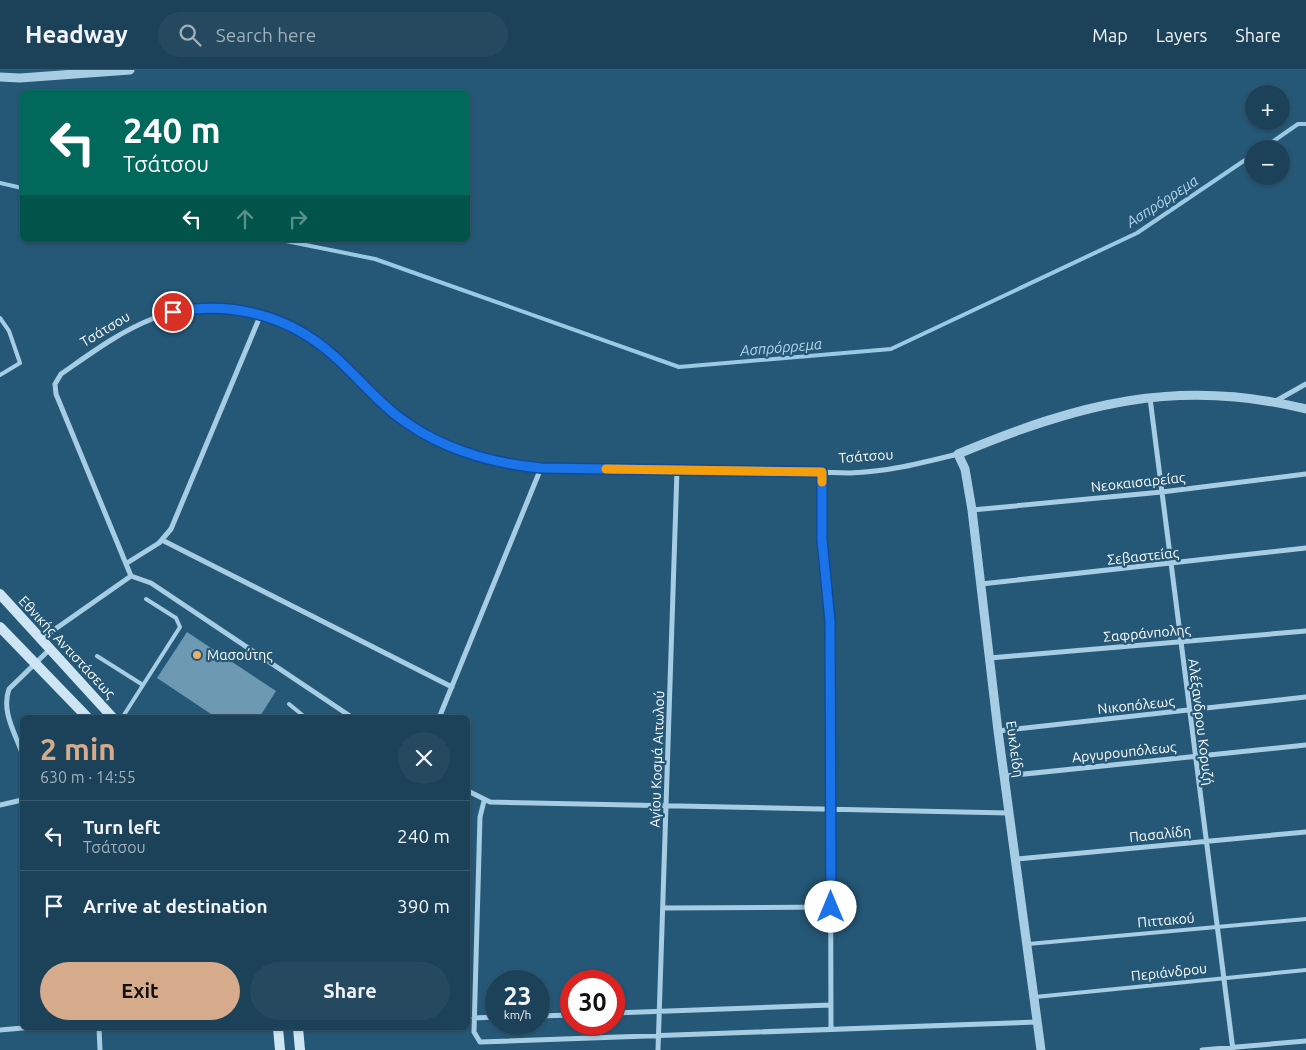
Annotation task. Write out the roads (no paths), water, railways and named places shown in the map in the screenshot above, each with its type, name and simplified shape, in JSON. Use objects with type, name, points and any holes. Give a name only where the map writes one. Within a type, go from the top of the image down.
[{"type":"main road","name":"Εθνικής Αντιστάσεως","points":[[0,594],[110,715]]},
{"type":"main road","points":[[0,627],[85,715]]},
{"type":"main road","points":[[278,1030],[280,1050]]},
{"type":"main road","points":[[298,1030],[300,1050]]},
{"type":"street","points":[[0,77],[20,78],[130,70]]},
{"type":"street","name":"Τσάτσου","points":[[131,576],[56,394],[54,386],[56,378],[122,334],[163,315],[212,307],[241,309],[262,314],[314,339],[386,407],[423,433],[484,459],[541,468],[876,472],[958,454],[1018,428],[1072,411],[1150,397],[1195,394],[1246,397],[1306,409]]},
{"type":"street","points":[[127,563],[162,540],[176,519],[262,314]]},
{"type":"street","points":[[1274,402],[1306,384]]},
{"type":"street","name":"Αλέξανδρου Κορυζή","points":[[1150,397],[1232,1049]]},
{"type":"street","name":"Ευκλείδη","points":[[958,454],[965,469],[972,510],[998,731],[1017,859],[1041,1050]]},
{"type":"street","points":[[440,715],[541,468]]},
{"type":"street","name":"Αγίου Κοσμά Αιτωλού","points":[[658,1050],[677,470]]},
{"type":"street","points":[[822,472],[822,540],[830,621],[831,1028]]},
{"type":"street","name":"Νεοκαισαρείας","points":[[972,510],[1162,492],[1306,474]]},
{"type":"street","points":[[162,540],[452,687]]},
{"type":"street","name":"Σεβαστείας","points":[[981,584],[1171,565],[1306,548]]},
{"type":"street","points":[[40,639],[131,576],[151,582],[350,715]]},
{"type":"street","name":"Σαφράνπολης","points":[[990,658],[1306,631]]},
{"type":"street","points":[[20,748],[7,712],[9,689],[50,649]]},
{"type":"street","name":"Νικοπόλεως","points":[[998,731],[1306,697]]},
{"type":"street","name":"Αργυρουπόλεως","points":[[1005,776],[1306,745]]},
{"type":"street","points":[[470,792],[484,801],[1010,813]]},
{"type":"street","points":[[0,805],[20,800]]},
{"type":"street","points":[[484,801],[480,817],[474,1018],[474,1035],[482,1043],[831,1028],[1038,1022]]},
{"type":"street","name":"Πασαλίδη","points":[[1017,859],[1306,832]]},
{"type":"street","points":[[663,908],[831,907]]},
{"type":"street","points":[[625,1013],[831,1005]]},
{"type":"street","points":[[474,1018],[485,1018]]},
{"type":"street","points":[[0,1030],[20,1028]]},
{"type":"street","points":[[100,1030],[100,1050]]},
{"type":"street","points":[[1202,1050],[1232,1049],[1306,1041]]},
{"type":"lane","points":[[0,318],[9,331],[20,363],[0,375]]},
{"type":"lane","points":[[124,715],[180,627],[176,618],[146,599]]},
{"type":"lane","points":[[97,656],[143,685]]},
{"type":"lane","points":[[289,704],[302,715]]},
{"type":"lane","name":"Πιττακού","points":[[1028,944],[1306,919]]},
{"type":"lane","name":"Περιάνδρου","points":[[1035,997],[1306,970]]},
{"type":"waterway","name":"Ασπρόρρεμα","points":[[1275,140],[1298,124],[1306,124]]},
{"type":"waterway","name":"Ασπρόρρεμα","points":[[291,242],[375,259],[679,367],[891,349],[1137,233],[1245,160]]},
{"type":"waterway","name":"Ασπρόρρεμα","points":[[0,183],[20,188]]},
{"type":"place","name":"Μασούτης","points":[[197,655]]}]
